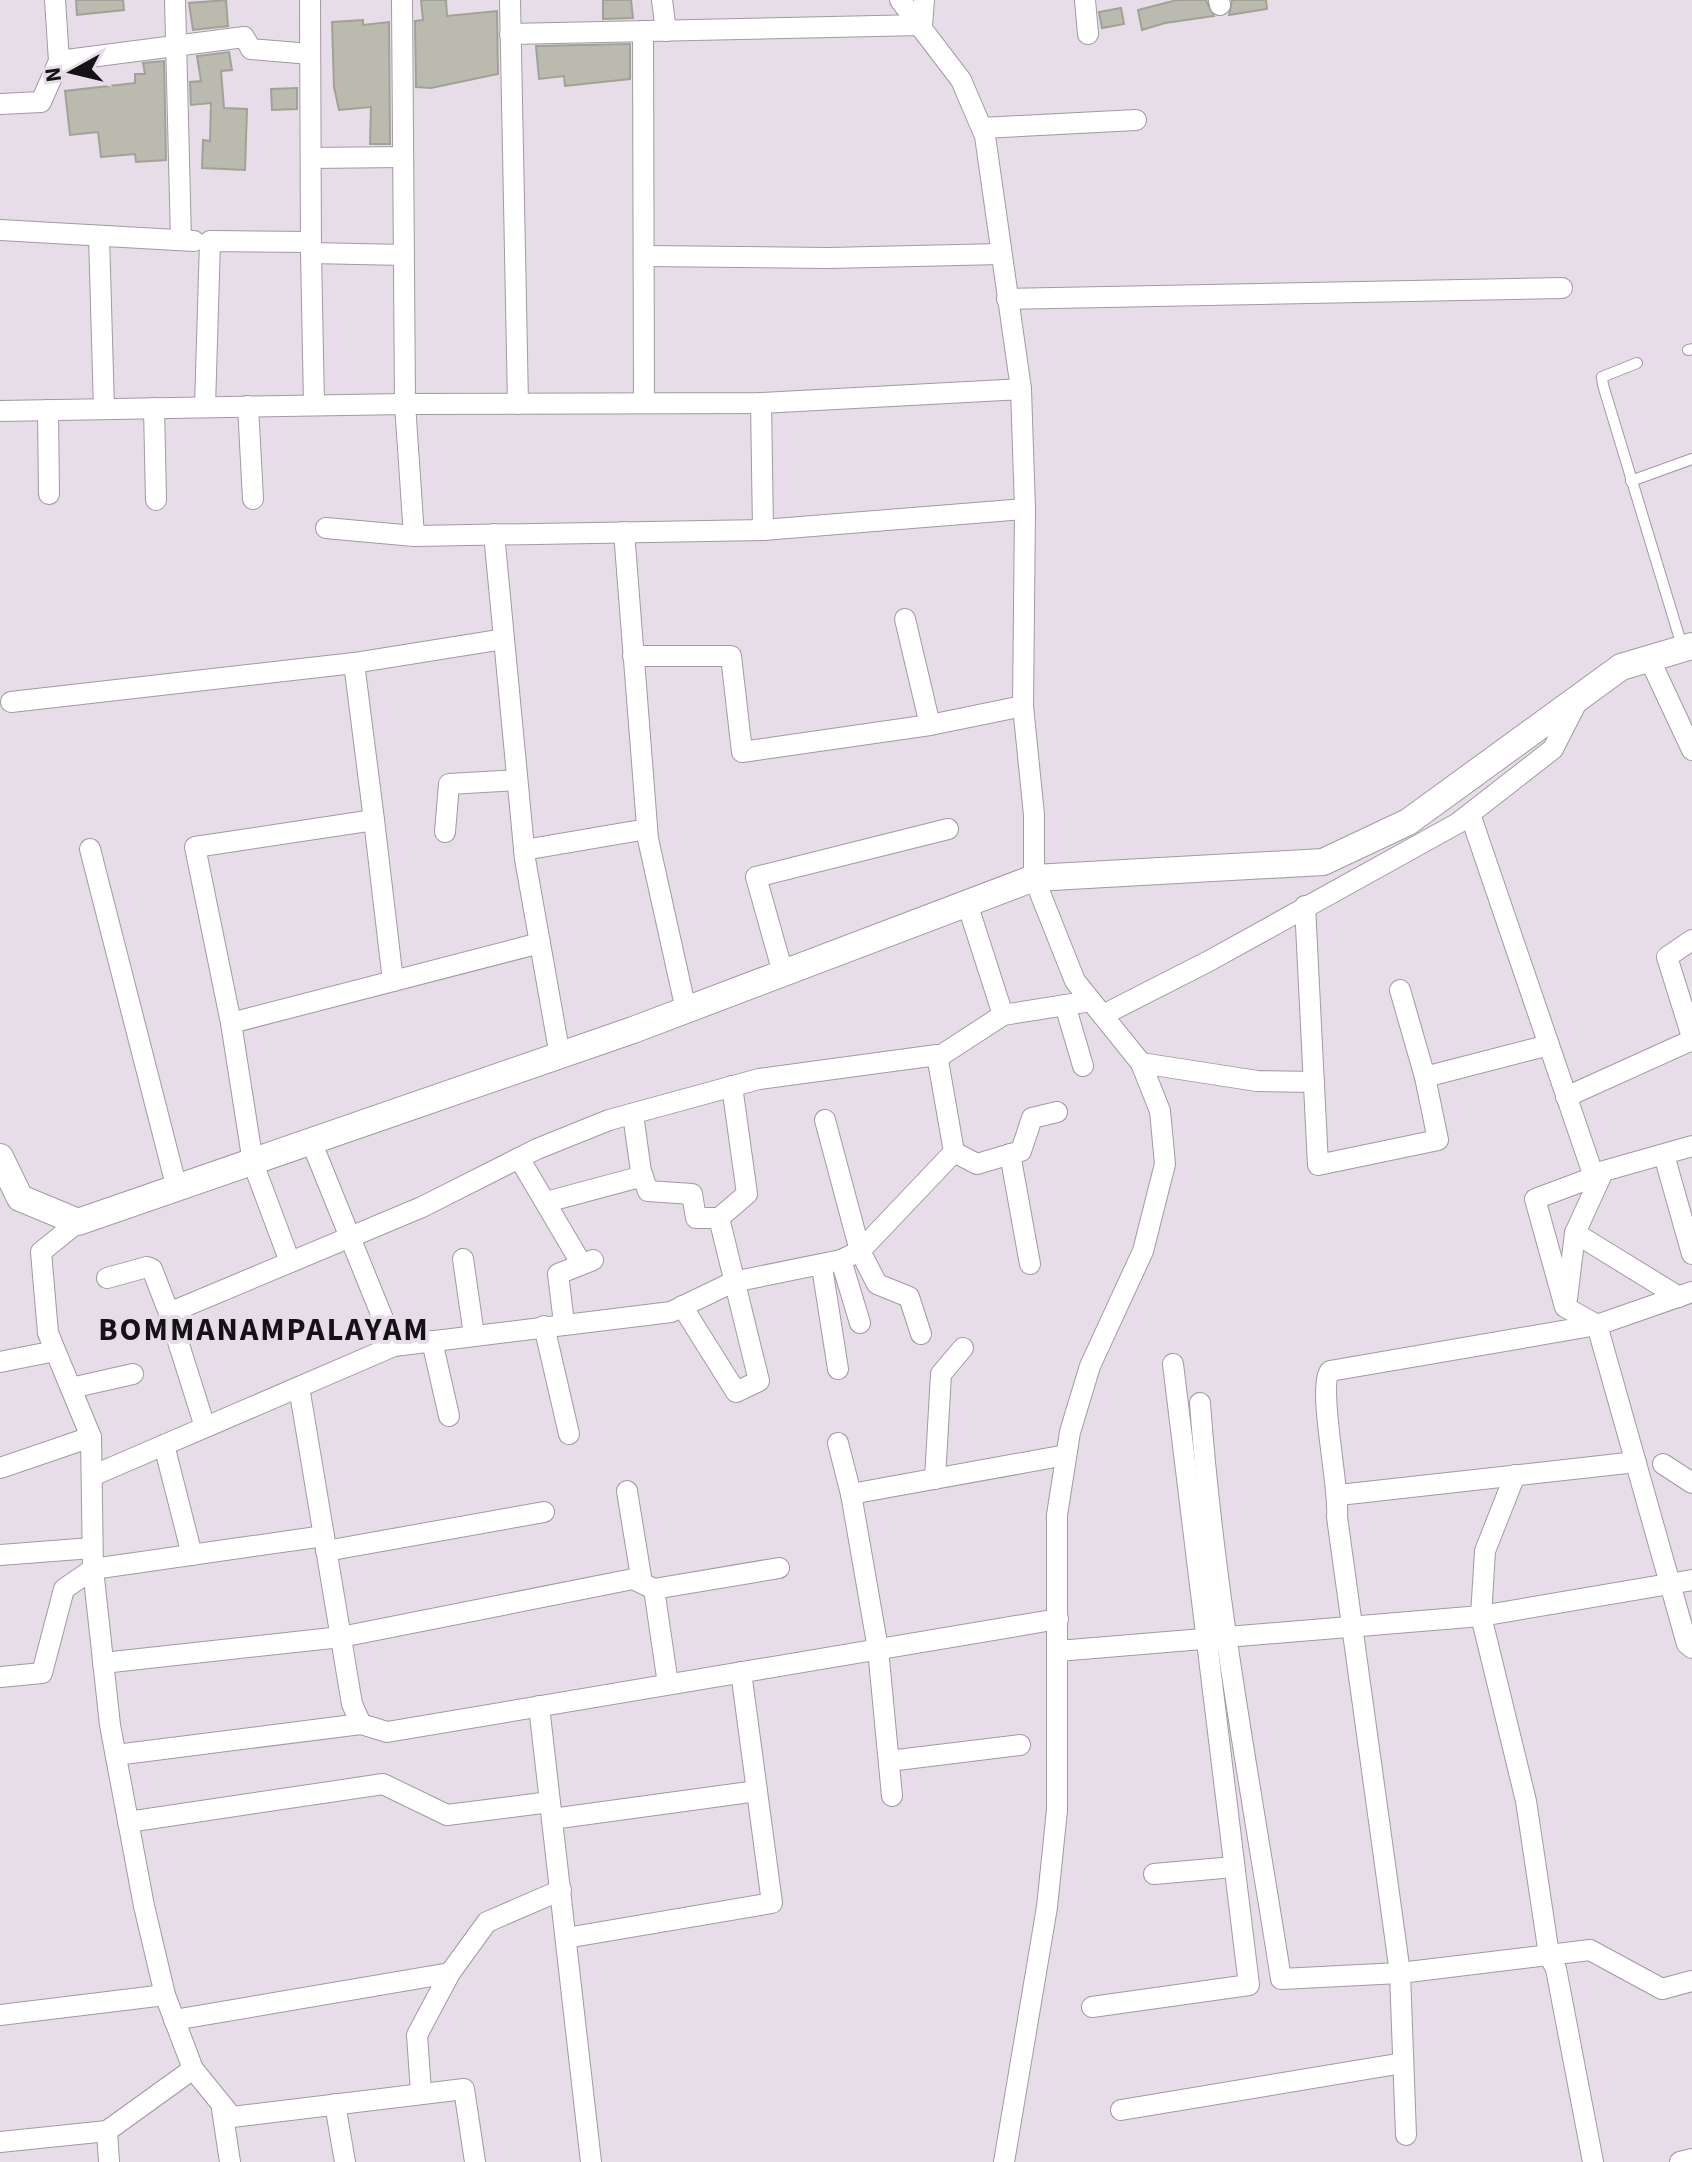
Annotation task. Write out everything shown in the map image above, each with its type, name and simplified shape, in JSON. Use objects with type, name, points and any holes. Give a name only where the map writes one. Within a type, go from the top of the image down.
[{"type":"street","points":[[0,104],[41,102],[59,61],[55,0]]},
{"type":"street","points":[[175,0],[181,240]]},
{"type":"street","points":[[310,0],[314,404]]},
{"type":"street","points":[[402,0],[405,404],[414,536]]},
{"type":"street","points":[[510,0],[518,404]]},
{"type":"street","points":[[662,0],[666,31]]},
{"type":"street","points":[[900,0],[961,80],[982,128],[1021,389],[1025,509],[1023,706],[1034,815],[1034,878],[1075,981],[1141,1063],[1160,1111],[1165,1164],[1143,1251],[1090,1366],[1066,1455],[1057,1515],[1057,1810],[1047,1907],[1004,2162]]},
{"type":"street","points":[[922,25],[924,0]]},
{"type":"street","points":[[1085,0],[1088,34]]},
{"type":"street","points":[[510,34],[922,25]]},
{"type":"street","points":[[643,31],[644,403]]},
{"type":"street","points":[[59,61],[244,37],[251,49],[310,54]]},
{"type":"street","points":[[982,128],[1136,120]]},
{"type":"street","points":[[311,158],[403,157]]},
{"type":"street","points":[[0,230],[404,255]]},
{"type":"street","points":[[99,236],[104,409]]},
{"type":"street","points":[[205,407],[210,241]]},
{"type":"street","points":[[644,256],[829,258],[1001,254]]},
{"type":"street","points":[[1007,299],[1562,288]]},
{"type":"street","points":[[0,411],[314,404],[761,403],[1021,389]]},
{"type":"street","points":[[761,403],[763,530]]},
{"type":"street","points":[[248,406],[253,499]]},
{"type":"street","points":[[154,408],[156,500]]},
{"type":"street","points":[[48,410],[49,494]]},
{"type":"street","points":[[326,528],[414,536],[763,530],[1025,509]]},
{"type":"street","points":[[624,532],[647,829],[686,1010]]},
{"type":"street","points":[[494,534],[524,850],[560,1056]]},
{"type":"street","points":[[905,619],[930,725]]},
{"type":"street","points":[[11,702],[354,663],[504,639]]},
{"type":"street","points":[[475,2162],[464,2089],[232,2117],[222,2109],[193,2069],[165,1995],[128,1822],[103,1663],[93,1569],[91,1437],[48,1333],[41,1252],[78,1222],[560,1056],[1034,878],[1323,862],[1408,822],[1621,667],[1688,647]]},
{"type":"street","points":[[633,656],[731,656],[742,752],[930,725],[1023,706]]},
{"type":"street","points":[[1649,658],[1692,750]]},
{"type":"street","points":[[354,663],[393,981]]},
{"type":"street","points":[[937,1058],[1003,1015],[1065,1005],[1097,1008],[1209,961],[1470,814],[1553,749],[1580,697]]},
{"type":"street","points":[[445,832],[449,784],[517,780]]},
{"type":"street","points":[[1470,814],[1593,1174],[1602,1174]]},
{"type":"street","points":[[290,1262],[253,1163],[231,1023],[195,847],[374,820]]},
{"type":"street","points":[[524,850],[647,829]]},
{"type":"street","points":[[783,973],[756,877],[948,829]]},
{"type":"street","points":[[90,849],[177,1189]]},
{"type":"street","points":[[967,903],[1003,1015]]},
{"type":"street","points":[[1305,906],[1318,1165],[1438,1140],[1425,1077],[1400,990]]},
{"type":"street","points":[[1566,1097],[1692,1038],[1667,957],[1692,940]]},
{"type":"street","points":[[231,1023],[540,943]]},
{"type":"street","points":[[1065,1005],[1083,1066]]},
{"type":"street","points":[[1425,1077],[1549,1045]]},
{"type":"street","points":[[169,1313],[422,1207],[519,1158],[633,1114],[759,1079],[937,1055],[954,1152]]},
{"type":"street","points":[[1141,1063],[1257,1081],[1314,1082]]},
{"type":"street","points":[[633,1114],[648,1191],[692,1194],[696,1218],[719,1218],[747,1194],[732,1086]]},
{"type":"street","points":[[954,1152],[977,1164],[1021,1151],[1032,1118],[1057,1112]]},
{"type":"street","points":[[825,1120],[841,1259],[838,1369]]},
{"type":"street","points":[[311,1141],[347,1238],[394,1346]]},
{"type":"street","points":[[1692,1146],[1535,1199],[1565,1307],[1597,1325],[1636,1462],[1682,1582],[1687,1644],[1692,1648]]},
{"type":"street","points":[[92,1476],[394,1346],[671,1312],[733,1282],[841,1259],[954,1152]]},
{"type":"street","points":[[1010,1154],[1030,1264]]},
{"type":"street","points":[[1664,1155],[1692,1254]]},
{"type":"street","points":[[0,1157],[20,1198],[78,1222]]},
{"type":"street","points":[[519,1158],[588,1261],[558,1274],[554,1324],[569,1434]]},
{"type":"street","points":[[1565,1307],[1575,1233],[1602,1174]]},
{"type":"street","points":[[546,1202],[643,1176]]},
{"type":"street","points":[[682,1306],[736,1392],[759,1381],[719,1218]]},
{"type":"street","points":[[1575,1233],[1685,1294]]},
{"type":"street","points":[[463,1259],[474,1335]]},
{"type":"street","points":[[841,1259],[860,1323]]},
{"type":"street","points":[[841,1259],[877,1284],[909,1297],[921,1334]]},
{"type":"street","points":[[107,1278],[147,1267],[152,1269],[205,1427]]},
{"type":"street","points":[[1406,2135],[1400,1973],[1355,1626],[1337,1517],[1339,1495],[1325,1397],[1326,1376],[1330,1371],[1597,1325],[1685,1294]]},
{"type":"street","points":[[432,1341],[449,1416]]},
{"type":"street","points":[[935,1479],[941,1374],[963,1348]]},
{"type":"street","points":[[0,1362],[55,1351]]},
{"type":"street","points":[[1092,2007],[1249,1985],[1173,1364]]},
{"type":"street","points":[[71,1388],[133,1374]]},
{"type":"street","points":[[299,1387],[352,1704],[361,1724]]},
{"type":"street","points":[[1200,1403],[1205,1476],[1281,1979],[1400,1973],[1590,1950],[1662,1989],[1692,1981]]},
{"type":"street","points":[[0,1468],[91,1437]]},
{"type":"street","points":[[838,1443],[851,1494],[878,1649],[892,1796]]},
{"type":"street","points":[[164,1445],[192,1555]]},
{"type":"street","points":[[851,1494],[1066,1455]]},
{"type":"street","points":[[1339,1495],[1636,1462]]},
{"type":"street","points":[[1663,1464],[1692,1483]]},
{"type":"street","points":[[1515,1475],[1485,1551],[1481,1616],[1526,1801],[1549,1955],[1556,1969],[1593,2162]]},
{"type":"street","points":[[627,1491],[668,1684]]},
{"type":"street","points":[[0,1677],[42,1673],[64,1589],[93,1569],[192,1555],[325,1543],[544,1512]]},
{"type":"street","points":[[0,1555],[92,1548]]},
{"type":"street","points":[[103,1663],[341,1637],[633,1579],[648,1586],[779,1568]]},
{"type":"street","points":[[1058,1651],[1481,1616],[1682,1582]]},
{"type":"street","points":[[116,1755],[361,1724],[387,1732],[1058,1619]]},
{"type":"street","points":[[566,1938],[772,1903],[741,1672]]},
{"type":"street","points":[[539,1706],[591,2162]]},
{"type":"street","points":[[889,1761],[1020,1745]]},
{"type":"street","points":[[128,1822],[383,1784],[447,1815],[551,1810],[757,1791]]},
{"type":"street","points":[[1154,1874],[1234,1867]]},
{"type":"street","points":[[421,2092],[417,2035],[450,1973],[487,1922],[561,1890]]},
{"type":"street","points":[[174,2020],[450,1973]]},
{"type":"street","points":[[0,2015],[165,1995]]},
{"type":"street","points":[[1121,2110],[1403,2063]]},
{"type":"street","points":[[0,2142],[107,2131],[193,2069]]},
{"type":"street","points":[[335,2104],[345,2162]]},
{"type":"street","points":[[222,2109],[230,2162]]},
{"type":"street","points":[[107,2131],[109,2162]]},
{"type":"street","points":[[1680,2162],[1692,2159]]},
{"type":"lane","points":[[1637,363],[1602,377],[1631,481],[1688,647]]},
{"type":"lane","points":[[1631,481],[1692,459]]},
{"type":"building","points":[[76,0],[123,0],[124,10],[77,15]]},
{"type":"building","points":[[226,0],[228,26],[193,30],[189,3]]},
{"type":"building","points":[[421,0],[446,0],[447,16],[497,11],[498,74],[431,88],[416,87],[415,21],[423,20]]},
{"type":"building","points":[[603,0],[631,0],[633,18],[603,19]]},
{"type":"building","points":[[1177,0],[1206,0],[1214,16],[1165,23],[1142,30],[1138,10]]},
{"type":"building","points":[[1232,0],[1266,0],[1267,9],[1229,15]]},
{"type":"building","points":[[1121,8],[1124,24],[1102,28],[1099,12]]},
{"type":"building","points":[[363,20],[363,25],[389,22],[390,144],[370,144],[371,107],[339,110],[334,87],[332,22]]},
{"type":"building","points":[[630,44],[630,79],[565,86],[564,76],[539,79],[536,46]]},
{"type":"building","points":[[229,52],[232,70],[221,71],[224,108],[247,109],[245,170],[202,168],[203,140],[210,141],[211,103],[191,105],[190,82],[201,81],[197,56]]},
{"type":"building","points":[[164,61],[166,160],[136,162],[135,154],[101,157],[98,132],[70,135],[65,91],[135,83],[135,74],[145,74],[143,63]]},
{"type":"building","points":[[297,88],[297,109],[272,110],[271,89]]},
{"type":"district","name":"BOMMANAMPALAYAM","points":[[264,1330]]}]
